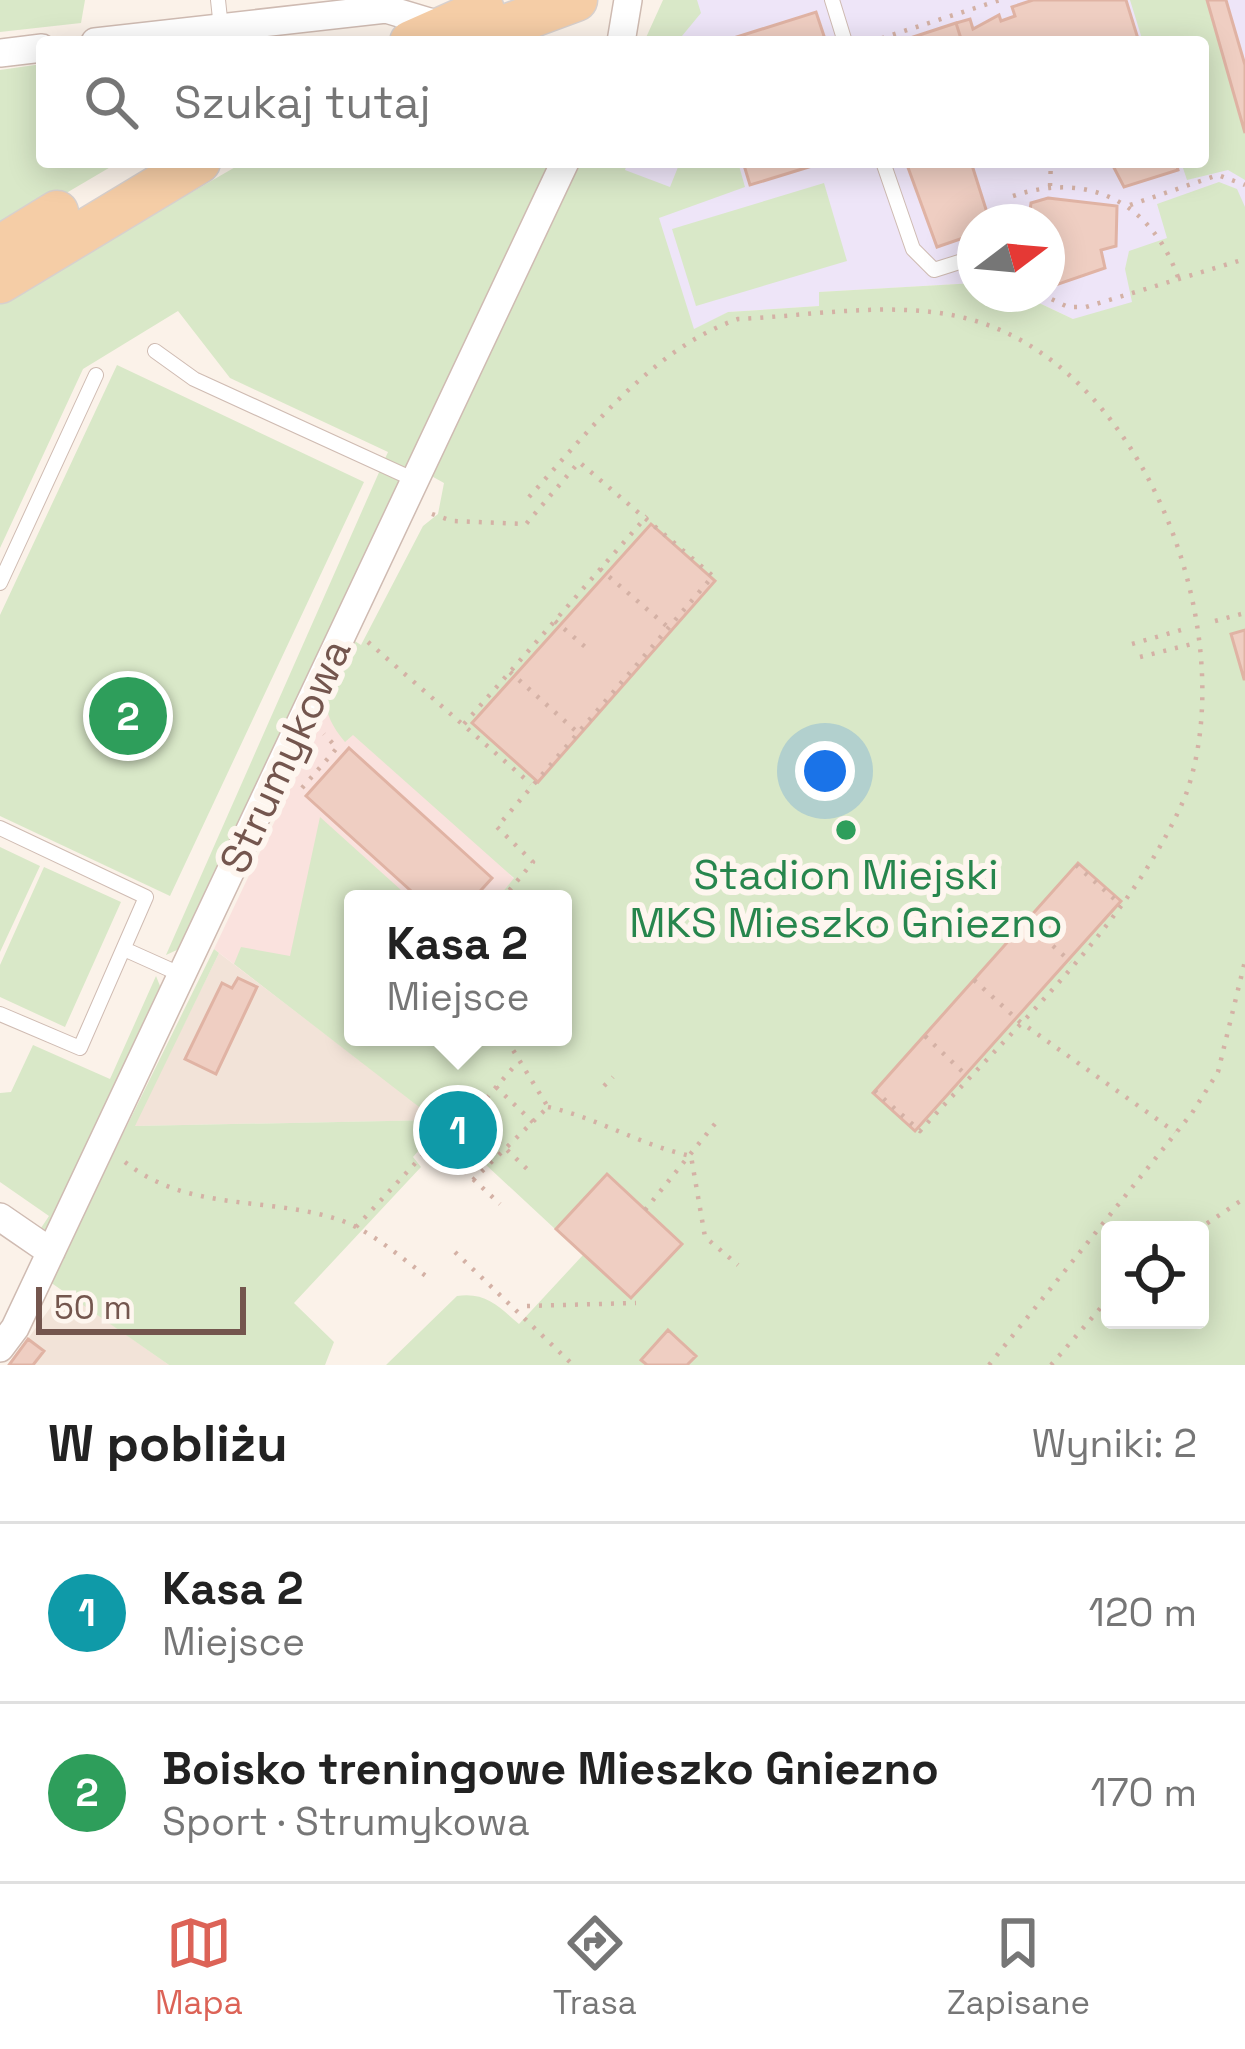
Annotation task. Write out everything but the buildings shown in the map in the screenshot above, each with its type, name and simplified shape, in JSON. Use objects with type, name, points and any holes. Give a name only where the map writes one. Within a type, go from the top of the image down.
[{"type":"main road","points":[[441,36],[506,0]]},
{"type":"main road","points":[[443,36],[576,0]]},
{"type":"main road","points":[[0,247],[137,168]]},
{"type":"main road","points":[[0,282],[189,168]]},
{"type":"street","points":[[622,36],[628,0]]},
{"type":"street","points":[[144,36],[220,14],[386,9],[437,36]]},
{"type":"street","points":[[0,53],[36,49]]},
{"type":"street","name":"Strumykowa","points":[[0,1348],[16,1328],[562,168]]},
{"type":"street","points":[[0,1217],[51,1252]]},
{"type":"lane","points":[[832,0],[843,36]]},
{"type":"lane","points":[[885,168],[913,249],[934,271],[957,263]]},
{"type":"lane","points":[[155,351],[194,379],[415,480]]},
{"type":"lane","points":[[0,583],[96,375]]},
{"type":"lane","points":[[0,828],[146,897],[80,1048],[0,1014]]},
{"type":"lane","points":[[124,949],[182,975]]},
{"type":"path","points":[[889,36],[1000,0]]},
{"type":"path","points":[[1050,185],[1051,168]]},
{"type":"path","points":[[1130,205],[1219,175],[1245,186]]},
{"type":"path","points":[[1013,196],[1050,185],[1096,189],[1130,205],[1164,242],[1179,280]]},
{"type":"path","points":[[1065,306],[1086,307],[1245,260]]},
{"type":"path","points":[[529,497],[662,362],[712,328],[738,319],[920,310],[967,318],[1013,335],[1058,362],[1115,424],[1183,551],[1205,650],[1208,699],[1202,748],[1184,797],[1122,906],[920,1131],[875,1091]]},
{"type":"path","points":[[400,511],[526,524],[579,461],[713,576],[497,827],[533,862],[510,890]]},
{"type":"path","points":[[464,724],[647,516]]},
{"type":"path","points":[[600,568],[669,628]]},
{"type":"path","points":[[1215,621],[1245,613]]},
{"type":"path","points":[[555,620],[590,652]]},
{"type":"path","points":[[347,623],[531,784]]},
{"type":"path","points":[[1132,644],[1181,630]]},
{"type":"path","points":[[1140,657],[1192,644]]},
{"type":"path","points":[[510,672],[577,732]]},
{"type":"path","points":[[1076,865],[1122,906]]},
{"type":"path","points":[[1026,922],[1072,962]]},
{"type":"path","points":[[989,1365],[1175,1133],[1218,1072],[1245,961]]},
{"type":"path","points":[[974,980],[1019,1021],[1175,1133]]},
{"type":"path","points":[[925,1036],[968,1077]]},
{"type":"path","points":[[510,1046],[548,1107],[614,1126],[651,1148],[691,1156]]},
{"type":"path","points":[[471,1116],[518,1062]]},
{"type":"path","points":[[604,1086],[613,1077]]},
{"type":"path","points":[[496,1088],[535,1124]]},
{"type":"path","points":[[473,1180],[502,1146],[535,1124],[548,1107]]},
{"type":"path","points":[[356,1227],[462,1108],[528,1170]]},
{"type":"path","points":[[645,1210],[718,1120]]},
{"type":"path","points":[[450,1158],[480,1124]]},
{"type":"path","points":[[458,1165],[486,1130]]},
{"type":"path","points":[[434,1143],[500,1204]]},
{"type":"path","points":[[102,1144],[152,1184],[188,1196],[335,1218],[356,1227],[430,1279]]},
{"type":"path","points":[[691,1156],[705,1237],[738,1265]]},
{"type":"path","points":[[1209,1222],[1245,1198]]},
{"type":"path","points":[[455,1252],[573,1365]]},
{"type":"path","points":[[527,1306],[636,1303]]},
{"type":"path","points":[[1052,1365],[1101,1308]]},
{"type":"shaded area","points":[[669,0],[1245,0],[1245,284],[1086,334],[1073,319],[1058,312],[1065,312],[1065,204],[957,204],[957,284],[820,292],[820,306],[728,312],[661,349],[598,168],[1209,168],[1209,36],[653,36]]},
{"type":"shaded area","points":[[339,686],[514,879],[505,890],[344,890],[344,1046],[362,1046],[438,1120],[214,949]]},
{"type":"shaded area","points":[[219,953],[438,1120],[134,1126]]},
{"type":"shaded area","points":[[63,1290],[169,1365],[9,1365]]},
{"type":"green space","points":[[0,0],[85,0],[81,23],[0,32]]},
{"type":"green space","points":[[663,0],[697,0],[701,13],[682,36],[647,36]]},
{"type":"green space","points":[[1130,0],[1207,0],[1245,133],[1245,180],[1228,170],[1187,180],[1183,168],[1209,168],[1209,36],[1141,36]]},
{"type":"green space","points":[[36,65],[36,168],[109,168],[0,232],[0,70]]},
{"type":"green space","points":[[234,168],[547,168],[179,949],[166,955],[388,452],[230,378],[178,311],[83,369],[0,548],[0,303]]},
{"type":"green space","name":"Stadion Miejski MKS Mieszko Gniezno","points":[[571,168],[626,168],[670,187],[678,168],[740,168],[745,187],[659,218],[694,329],[728,312],[819,306],[819,292],[957,284],[957,312],[1058,312],[1073,319],[1132,302],[1125,269],[1129,251],[1167,238],[1157,204],[1219,182],[1237,189],[1245,207],[1245,1365],[386,1365],[457,1296],[484,1298],[519,1324],[583,1255],[442,1124],[413,1157],[421,1167],[294,1303],[334,1342],[325,1365],[169,1365],[50,1282],[214,949],[219,953],[135,1126],[436,1120],[234,964],[241,947],[290,956],[320,817],[401,890],[344,890],[344,1046],[572,1046],[572,890],[504,890],[514,878],[353,735],[345,742],[328,714],[327,691],[350,638],[361,645],[423,526],[438,514],[444,483],[426,473]]},
{"type":"green space","points":[[824,183],[847,261],[696,306],[672,229]]},
{"type":"green space","points":[[117,365],[364,482],[170,896],[0,816],[0,615]]},
{"type":"green space","points":[[0,847],[40,866],[0,952]]},
{"type":"green space","points":[[44,867],[121,902],[65,1027],[0,997],[0,965]]},
{"type":"green space","points":[[156,976],[160,986],[48,1242],[37,1234],[49,1216],[0,1182],[0,1093],[11,1092],[33,1045],[110,1079]]},
{"type":"place","name":"Boisko treningowe Mieszko Gniezno","points":[[128,716]]},
{"type":"place","name":"Stadion Miejski MKS Mieszko Gniezno","points":[[846,830]]},
{"type":"place","name":"Kasa 2","points":[[458,1130]]}]
